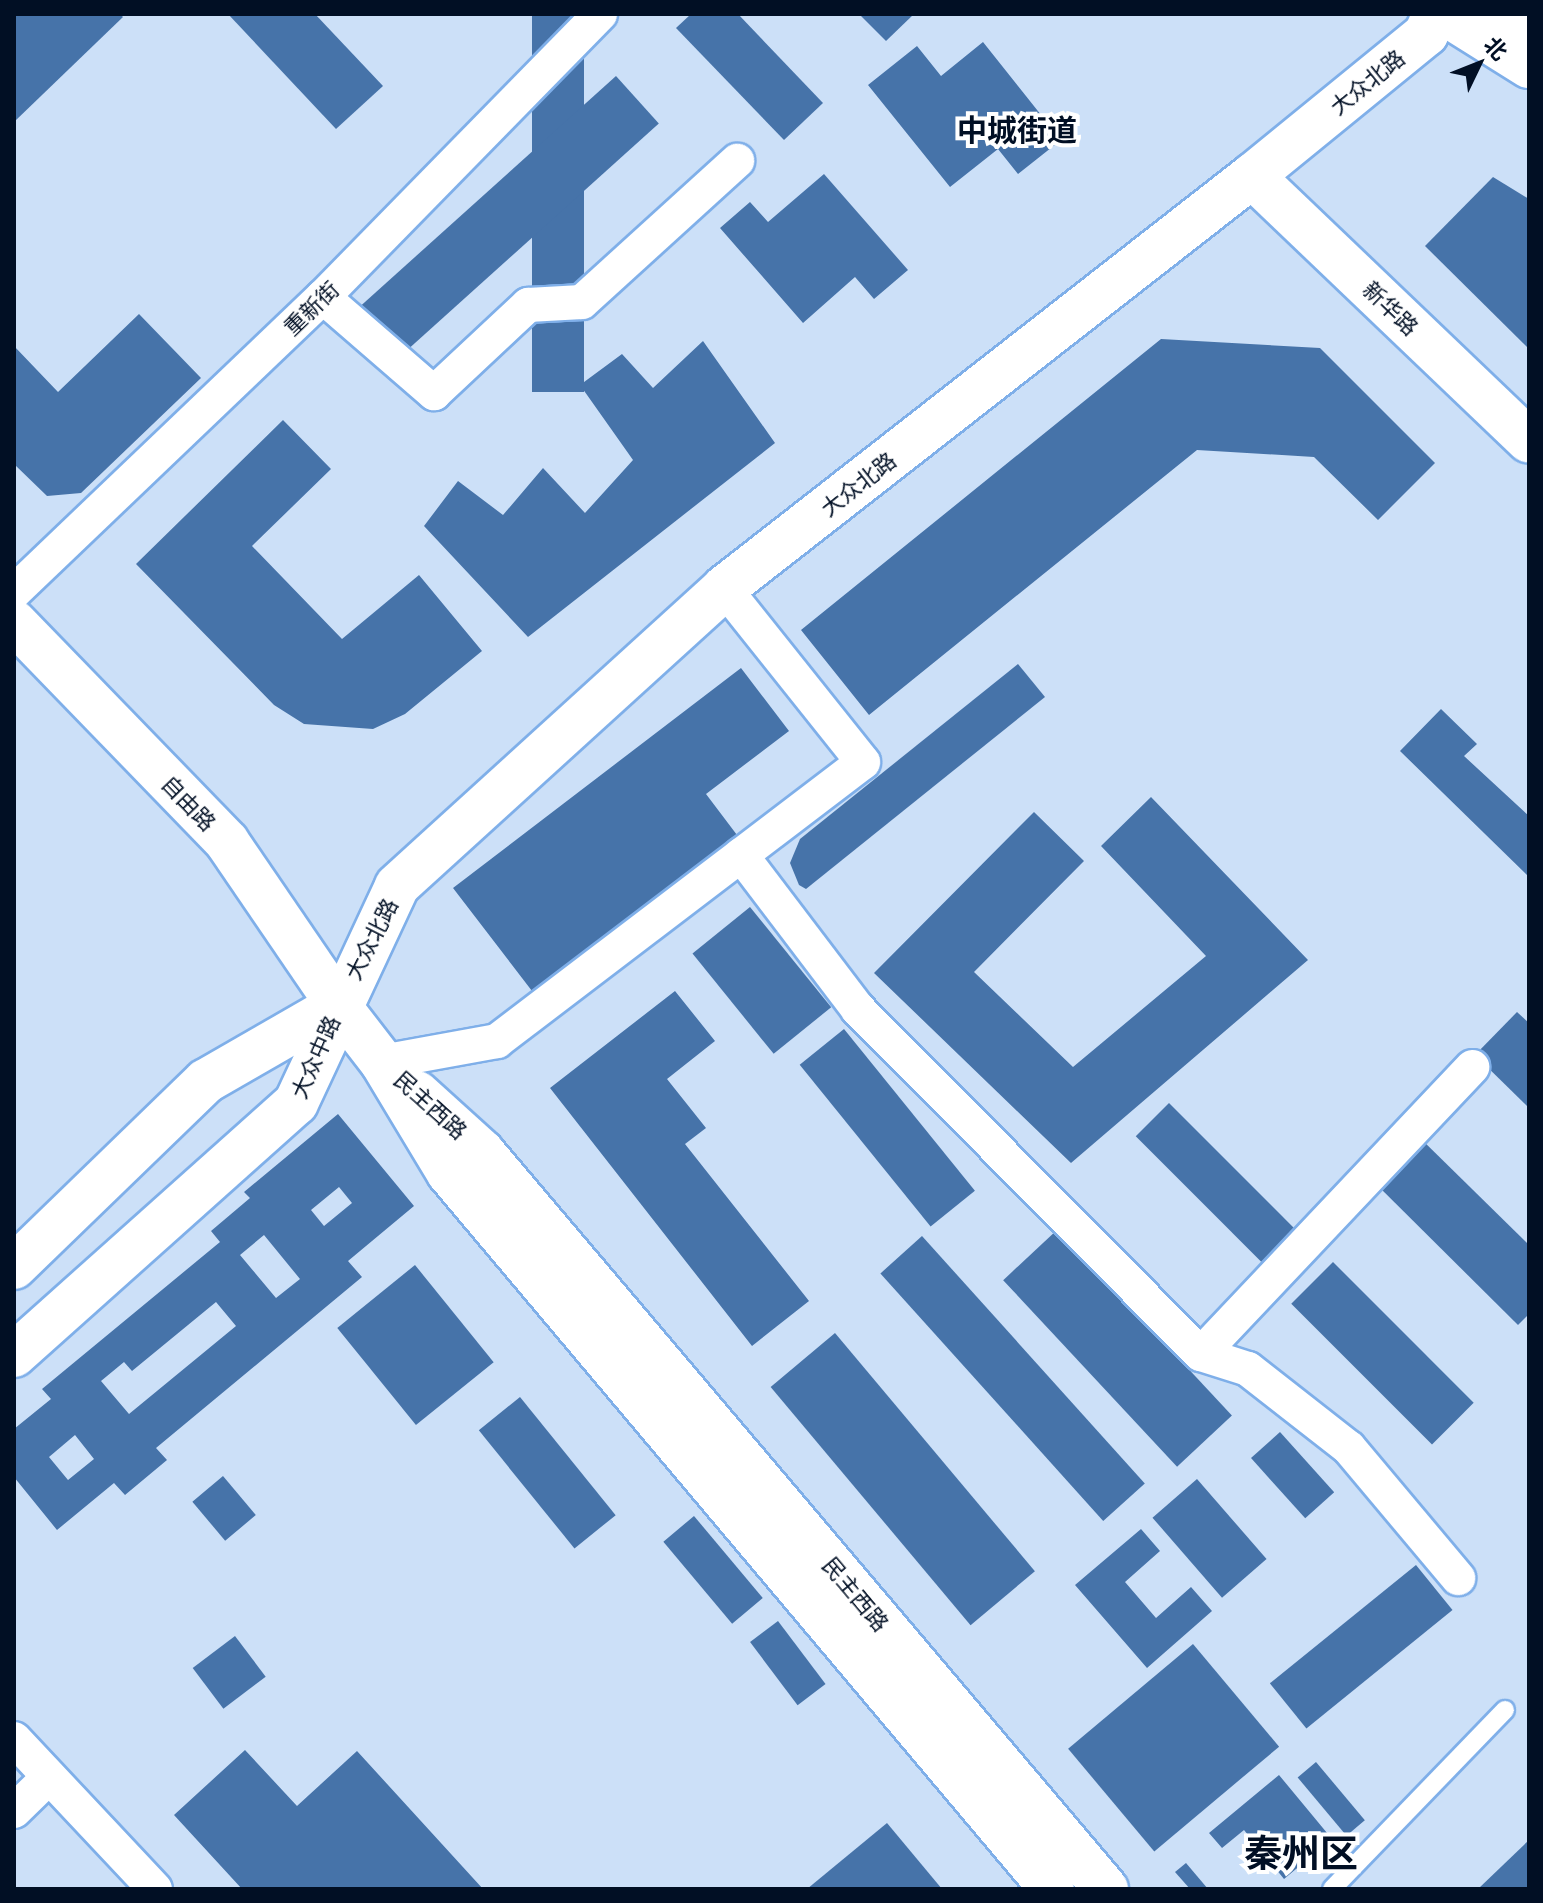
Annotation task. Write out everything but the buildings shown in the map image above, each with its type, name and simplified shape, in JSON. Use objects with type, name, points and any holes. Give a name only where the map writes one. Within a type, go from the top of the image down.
[{"type":"main road","name":"大众北路","points":[[338,1005],[397,886],[724,588],[1252,176],[1426,34],[1435,14]]},
{"type":"main road","points":[[1446,14],[1529,66]]},
{"type":"main road","points":[[1512,14],[1529,24]]},
{"type":"main road","name":"新华路","points":[[1252,176],[1529,441]]},
{"type":"main road","name":"自由路","points":[[14,622],[227,842],[338,1005],[382,1062]]},
{"type":"main road","name":"大众中路","points":[[14,1267],[206,1081],[338,1005]]},
{"type":"main road","name":"大众中路","points":[[14,1355],[296,1103],[338,1005]]},
{"type":"main road","name":"民主西路","points":[[382,1062],[449,1173],[1052,1889]]},
{"type":"main road","name":"民主西路","points":[[382,1062],[482,1152],[1106,1889]]},
{"type":"street","name":"重新街","points":[[14,592],[323,297],[600,14]]},
{"type":"street","points":[[323,297],[434,393],[528,305],[582,302],[737,161]]},
{"type":"street","points":[[382,1062],[497,1041],[863,762],[724,588]]},
{"type":"street","points":[[741,855],[858,1009],[1201,1354],[1248,1369],[1349,1448],[1458,1578]]},
{"type":"street","points":[[1201,1354],[1472,1067]]},
{"type":"street","points":[[14,1739],[155,1889]]},
{"type":"street","points":[[14,1811],[49,1777]]},
{"type":"lane","points":[[1332,1889],[1505,1710]]},
{"type":"district","name":"中城街道","points":[[1017,129]]},
{"type":"district","name":"秦州区","points":[[1301,1853]]}]
